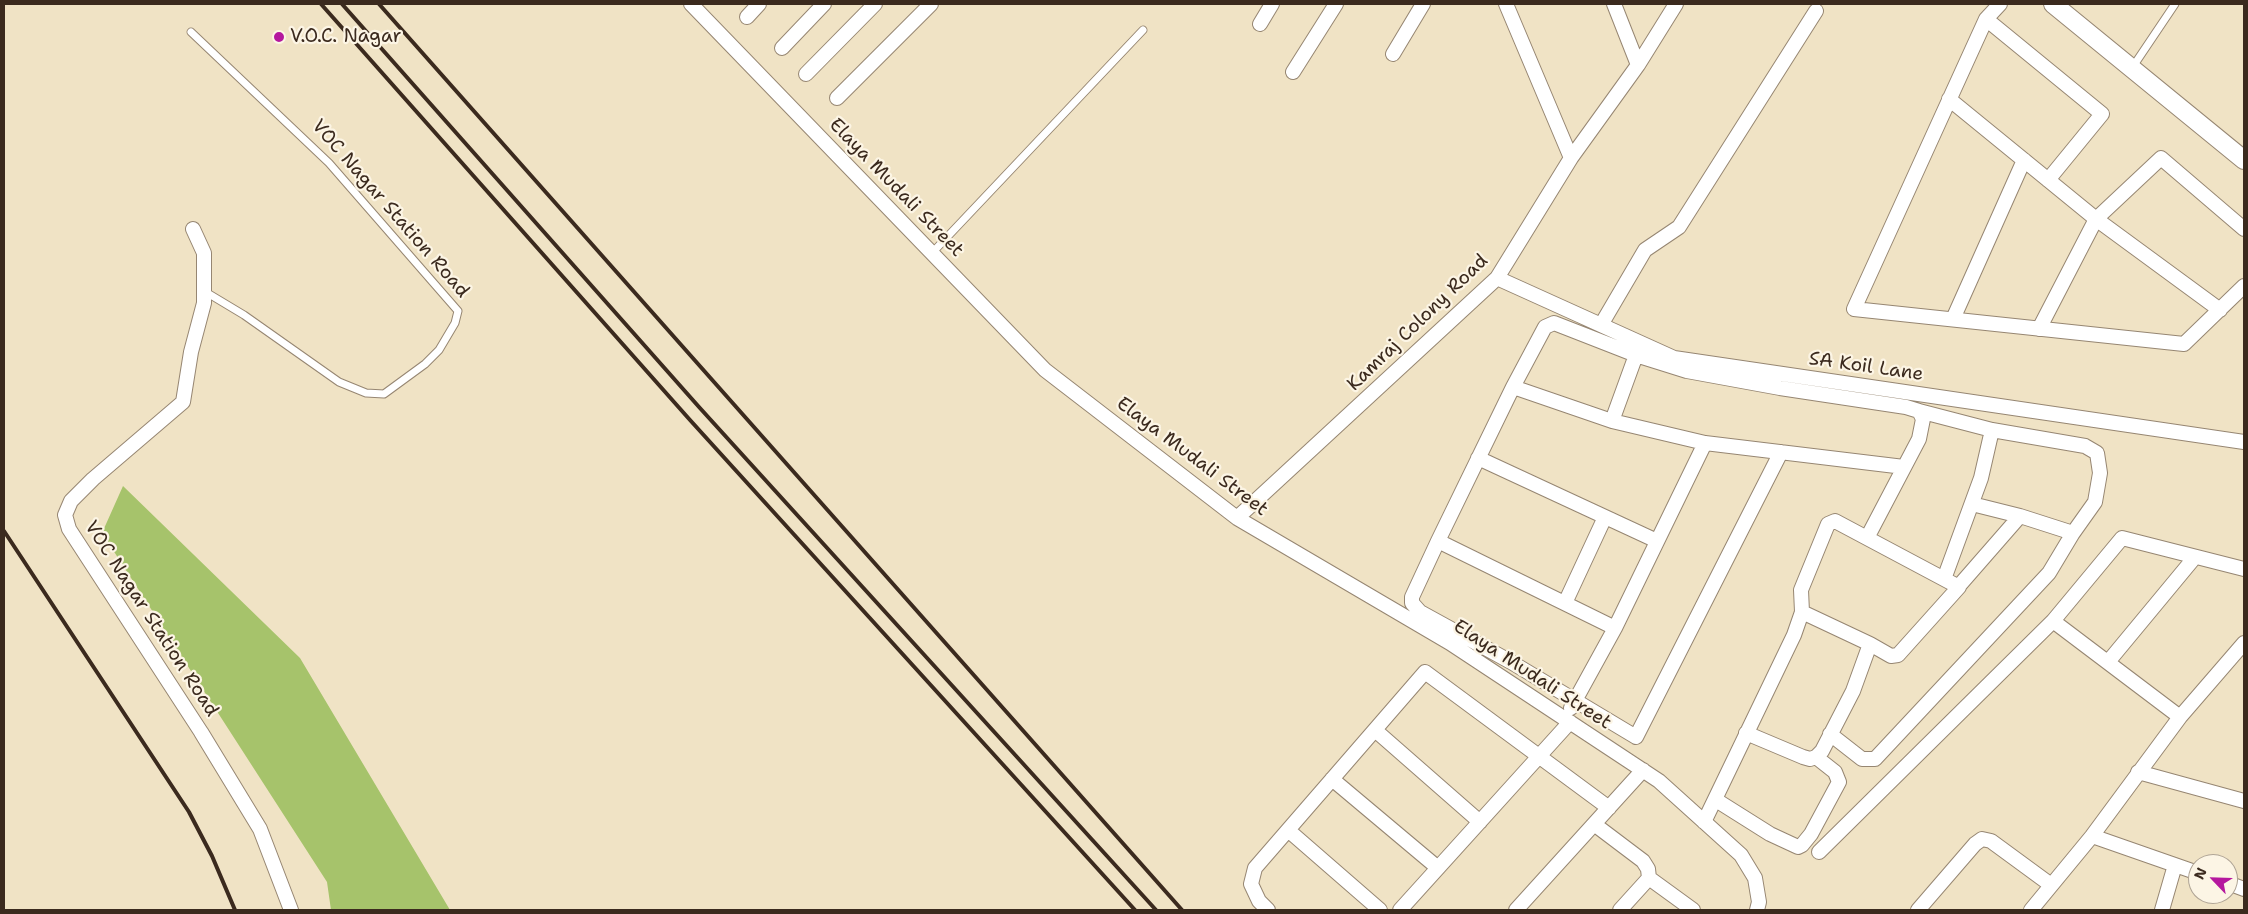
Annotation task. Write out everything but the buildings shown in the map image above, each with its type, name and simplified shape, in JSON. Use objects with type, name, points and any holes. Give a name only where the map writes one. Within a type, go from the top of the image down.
[{"type":"street","name":"Elaya Mudali Street","points":[[691,4],[1046,370],[1236,518],[1450,643],[1659,781],[1741,855],[1755,878],[1759,902],[1757,910]]},
{"type":"street","points":[[747,17],[759,4]]},
{"type":"street","points":[[782,48],[824,4]]},
{"type":"street","points":[[806,74],[875,4]]},
{"type":"street","points":[[837,98],[931,4]]},
{"type":"street","points":[[1260,24],[1272,4]]},
{"type":"street","points":[[1294,72],[1336,4]]},
{"type":"street","points":[[1393,54],[1423,4]]},
{"type":"street","points":[[1506,4],[1571,158]]},
{"type":"street","points":[[1614,4],[1638,65]]},
{"type":"street","name":"Kamraj Colony Road","points":[[1236,518],[1497,278],[1571,158],[1638,65],[1676,4]]},
{"type":"street","points":[[2000,4],[1986,19],[1854,308],[2184,344],[2244,286]]},
{"type":"street","points":[[2052,4],[2244,160]]},
{"type":"street","points":[[1601,325],[1645,250],[1679,227],[1816,10]]},
{"type":"street","points":[[1986,19],[2102,114],[2048,180]]},
{"type":"street","points":[[1949,99],[2096,219],[2220,310]]},
{"type":"street","points":[[2039,329],[2096,219],[2161,158],[2244,229]]},
{"type":"street","points":[[1953,319],[2024,160]]},
{"type":"street","name":"VOC Nagar Station Road","points":[[193,229],[204,253],[204,304],[191,352],[183,402],[93,479],[71,501],[65,515],[69,528],[201,732],[260,829],[291,910]]},
{"type":"street","name":"SA Koil Lane","points":[[1497,278],[1674,358],[2244,442]]},
{"type":"street","points":[[1781,452],[1636,737],[1414,607],[1412,603],[1412,597],[1478,458],[1544,327],[1548,324],[1554,323],[1687,371],[1780,388],[1906,407],[1992,430],[2085,446],[2097,452],[2100,473],[2095,502],[2049,573],[1875,759],[1862,759],[1830,734]]},
{"type":"street","points":[[1612,421],[1636,354]]},
{"type":"street","points":[[1513,387],[1612,421],[1704,443],[1904,467]]},
{"type":"street","points":[[1867,538],[1919,439],[1923,420],[1919,411]]},
{"type":"street","points":[[1944,579],[1972,504],[1992,430]]},
{"type":"street","points":[[1400,910],[1539,756],[1567,721],[1575,700],[1615,628],[1704,443]]},
{"type":"street","points":[[1478,458],[1657,541]]},
{"type":"street","points":[[1972,504],[2020,516],[2074,533]]},
{"type":"street","points":[[1802,612],[1891,656],[1898,655],[2020,516]]},
{"type":"street","points":[[1565,603],[1604,517]]},
{"type":"street","points":[[1704,822],[1794,635],[1802,612],[1801,590],[1828,524],[1835,521],[1958,587]]},
{"type":"street","points":[[1819,852],[2053,621],[2122,538],[2244,569]]},
{"type":"street","points":[[1438,541],[1615,628]]},
{"type":"street","points":[[2108,662],[2195,556]]},
{"type":"street","points":[[2053,621],[2180,717]]},
{"type":"street","points":[[2031,910],[2092,836],[2180,717],[2244,642]]},
{"type":"street","points":[[1746,733],[1803,757],[1810,759],[1816,757],[1853,691],[1870,644]]},
{"type":"street","points":[[1268,910],[1260,901],[1251,884],[1255,868],[1425,672],[1609,808]]},
{"type":"street","points":[[1375,730],[1480,822]]},
{"type":"street","points":[[1716,800],[1770,834],[1798,846],[1802,845],[1811,834],[1839,782],[1835,772],[1816,757]]},
{"type":"street","points":[[1516,910],[1643,770]]},
{"type":"street","points":[[2138,772],[2244,801]]},
{"type":"street","points":[[1332,779],[1438,868]]},
{"type":"street","points":[[1594,824],[1642,861],[1648,869],[1649,878],[1693,910]]},
{"type":"street","points":[[1288,830],[1380,910]]},
{"type":"street","points":[[2092,836],[2188,870]]},
{"type":"street","points":[[1918,910],[1975,844],[1982,839],[1990,840],[2051,885]]},
{"type":"street","points":[[2162,910],[2175,865]]},
{"type":"street","points":[[1620,910],[1649,878]]},
{"type":"lane","points":[[2131,68],[2175,4]]},
{"type":"lane","points":[[932,253],[1143,30]]},
{"type":"lane","name":"VOC Nagar Station Road","points":[[190,32],[329,163],[458,310],[455,323],[439,350],[425,364],[384,394],[366,393],[339,382],[244,315],[204,290]]},
{"type":"green space","points":[[123,486],[300,658],[450,910],[331,910],[327,882],[102,533]]},
{"type":"railway","points":[[321,4],[690,420],[1135,910]]},
{"type":"railway","points":[[342,4],[699,407],[1156,910]]},
{"type":"railway","points":[[379,4],[1182,910]]},
{"type":"railway","points":[[4,531],[189,812],[212,856],[235,910]]},
{"type":"place","name":"V.O.C. Nagar","points":[[279,37]]}]
